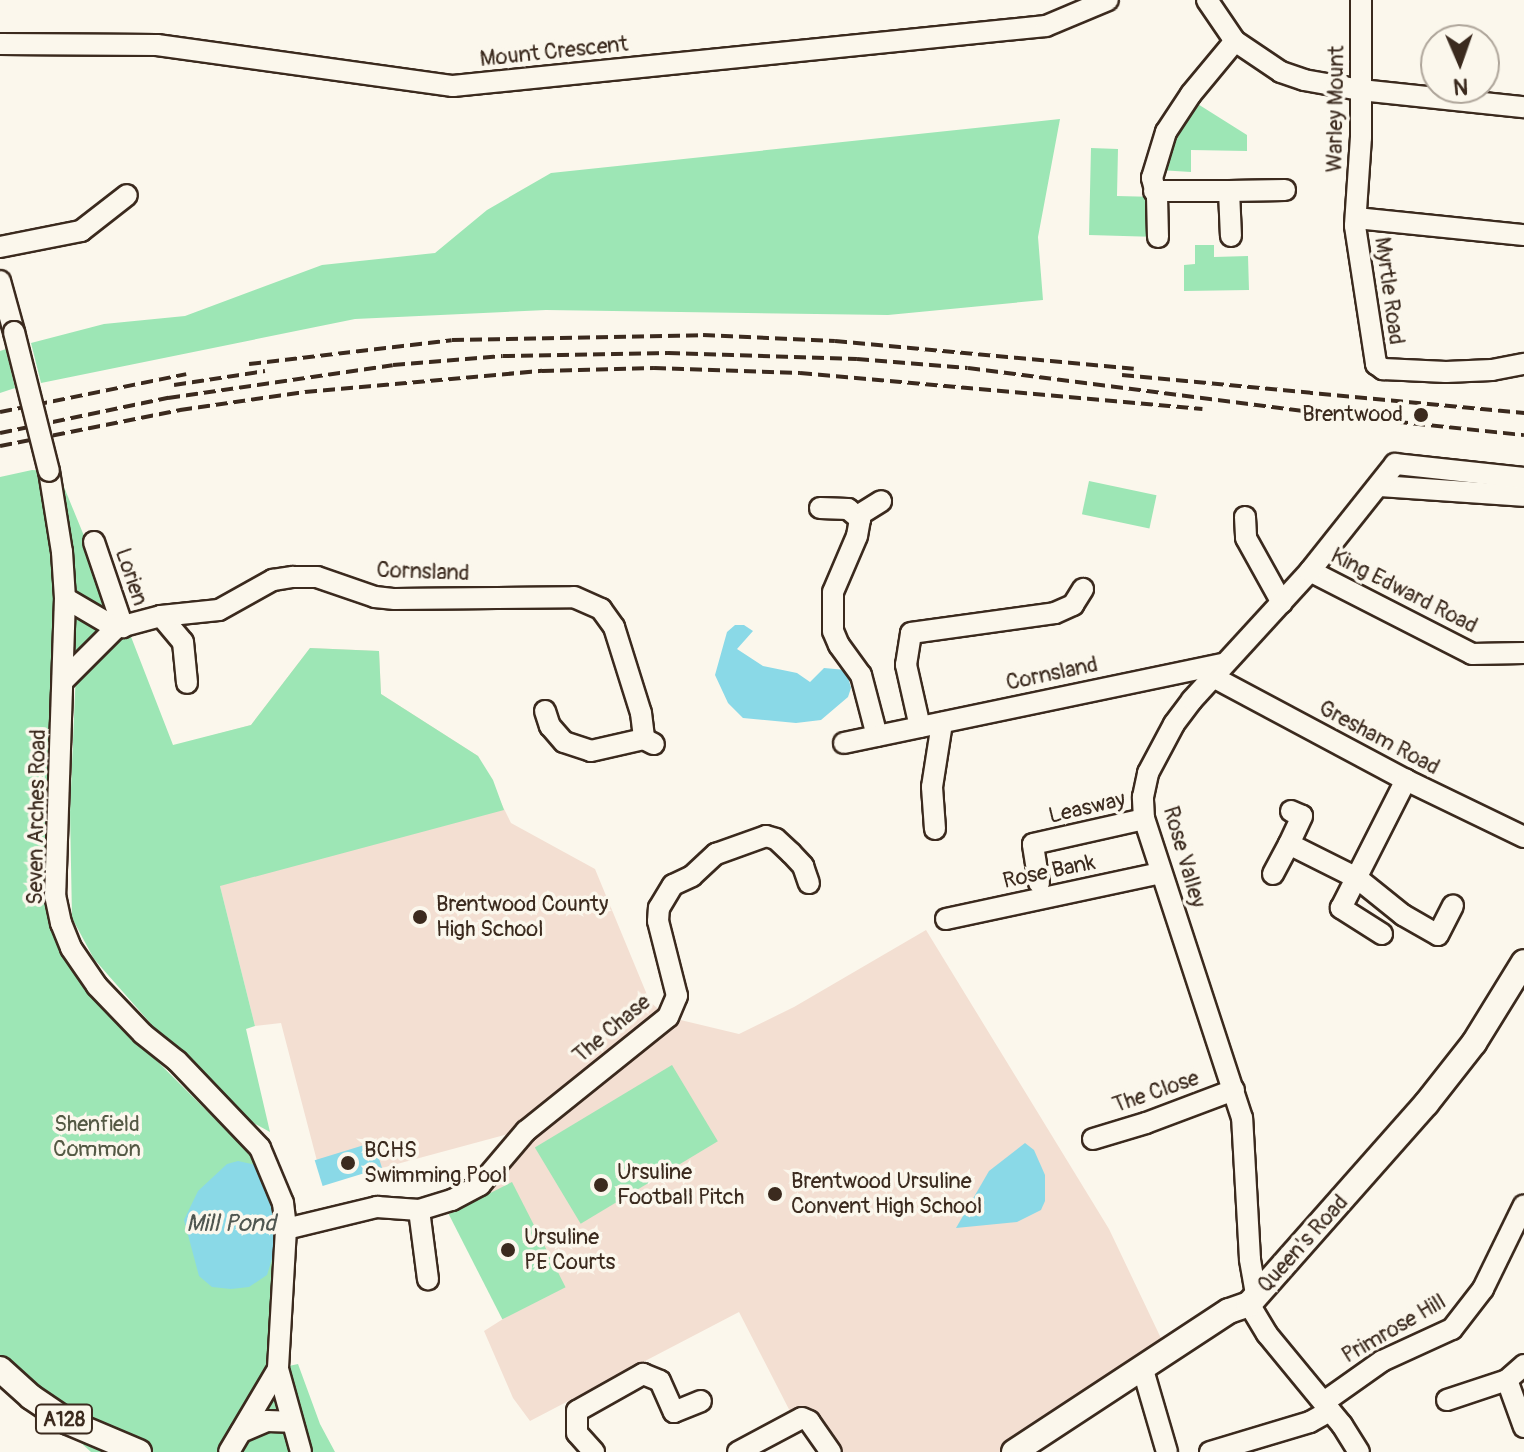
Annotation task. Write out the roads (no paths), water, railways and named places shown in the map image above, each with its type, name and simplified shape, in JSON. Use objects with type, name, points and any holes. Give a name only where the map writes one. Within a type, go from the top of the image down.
[{"type":"main road","name":"Queen's Road","points":[[1014,1452],[1229,1311],[1253,1299],[1426,1104],[1474,1043],[1524,962]]},
{"type":"main road","name":"A128","points":[[0,1369],[31,1397],[68,1422],[139,1452]]},
{"type":"street","name":"Mount Crescent","points":[[0,44],[157,45],[453,86],[1046,26],[1108,0]]},
{"type":"street","points":[[1207,0],[1235,41],[1281,72],[1304,80],[1361,90],[1524,107]]},
{"type":"street","name":"Warley Mount","points":[[1356,218],[1361,0]]},
{"type":"street","points":[[1158,237],[1153,173],[1166,132],[1191,94],[1235,41]]},
{"type":"street","points":[[1154,191],[1285,190]]},
{"type":"street","points":[[1229,191],[1231,236]]},
{"type":"street","points":[[0,247],[81,231],[127,195]]},
{"type":"street","points":[[1356,218],[1524,235]]},
{"type":"street","name":"Myrtle Road","points":[[1356,218],[1376,364],[1383,369],[1446,372],[1492,370],[1524,364]]},
{"type":"street","name":"Seven Arches Road","points":[[0,281],[49,471],[65,598],[55,895],[61,923],[71,948],[97,986],[143,1034],[177,1061],[260,1148],[278,1185],[286,1229],[278,1369],[301,1452]]},
{"type":"street","name":"Rose Valley","points":[[1253,1299],[1244,1135],[1234,1090],[1144,819],[1143,797],[1160,748],[1183,712],[1310,571],[1395,464],[1524,478]]},
{"type":"street","points":[[1379,486],[1524,496]]},
{"type":"street","points":[[859,515],[881,501]]},
{"type":"street","points":[[820,508],[848,509],[859,515]]},
{"type":"street","points":[[859,515],[857,536],[833,592],[833,631],[839,645],[861,675],[877,736]]},
{"type":"street","points":[[1245,517],[1246,538],[1282,603]]},
{"type":"street","name":"Lorien","points":[[94,542],[119,628]]},
{"type":"street","name":"King Edward Road","points":[[1310,571],[1472,654],[1524,653]]},
{"type":"street","name":"Cornsland","points":[[63,681],[119,628],[161,616],[219,610],[273,580],[317,577],[375,597],[574,597],[601,609],[614,627],[649,741],[591,751],[564,742],[550,726],[545,711]]},
{"type":"street","points":[[920,727],[906,665],[911,633],[1055,613],[1073,605],[1083,589]]},
{"type":"street","points":[[65,598],[119,628]]},
{"type":"street","points":[[161,616],[183,642],[187,683]]},
{"type":"street","name":"Cornsland","points":[[844,743],[1218,671]]},
{"type":"street","name":"Gresham Road","points":[[1218,671],[1406,780],[1524,837]]},
{"type":"street","points":[[935,829],[932,787],[942,723]]},
{"type":"street","points":[[1382,934],[1341,908],[1406,780]]},
{"type":"street","points":[[1273,874],[1302,816],[1291,811]]},
{"type":"street","name":"Leasway","points":[[1039,883],[1033,844],[1144,819]]},
{"type":"street","name":"The Chase","points":[[286,1229],[377,1207],[419,1210],[445,1203],[480,1185],[526,1131],[668,1017],[677,996],[658,921],[663,897],[673,885],[692,876],[716,854],[753,837],[776,839],[803,866],[809,883]]},
{"type":"street","points":[[1289,844],[1357,878],[1403,915],[1438,935],[1453,906]]},
{"type":"street","name":"Rose Bank","points":[[946,919],[1161,873]]},
{"type":"street","name":"The Close","points":[[1093,1139],[1234,1090]]},
{"type":"street","name":"Primrose Hill","points":[[1210,1452],[1310,1422],[1382,1361],[1452,1329],[1483,1289],[1504,1252],[1524,1205]]},
{"type":"street","points":[[419,1210],[428,1279]]},
{"type":"street","points":[[1253,1299],[1267,1334],[1327,1406],[1359,1452]]},
{"type":"street","points":[[1447,1400],[1507,1380],[1524,1365]]},
{"type":"street","name":"Seven Arches Road","points":[[229,1452],[278,1369]]},
{"type":"street","points":[[1143,1370],[1167,1452]]},
{"type":"street","points":[[594,1452],[577,1433],[577,1411],[643,1374],[660,1381],[674,1412],[701,1401]]},
{"type":"street","points":[[1507,1380],[1524,1427]]},
{"type":"street","points":[[738,1452],[802,1418],[809,1421],[831,1452]]},
{"type":"street","points":[[241,1432],[267,1421],[291,1422]]},
{"type":"water","points":[[735,625],[744,625],[753,631],[737,649],[763,666],[797,673],[810,682],[824,668],[846,670],[851,688],[848,697],[821,720],[796,723],[743,718],[728,703],[715,675],[727,632]]},
{"type":"water","name":"BCHS Swimming Pool","points":[[374,1142],[382,1168],[323,1186],[315,1160]]},
{"type":"water","points":[[1025,1143],[1034,1150],[1045,1175],[1045,1201],[1041,1210],[1017,1222],[956,1228],[989,1171]]},
{"type":"water","name":"Mill Pond","points":[[238,1161],[260,1166],[274,1200],[276,1246],[267,1275],[249,1287],[212,1287],[199,1276],[184,1220],[198,1191],[227,1164]]},
{"type":"railway","points":[[249,364],[452,340],[703,335],[835,341],[1134,369]]},
{"type":"railway","points":[[0,433],[168,398],[393,365],[503,356],[668,353],[857,359],[968,368],[1342,416],[1524,435]]},
{"type":"railway","points":[[0,446],[180,410],[305,392],[542,371],[654,368],[800,373],[1202,409]]},
{"type":"railway","points":[[174,385],[265,371]]},
{"type":"railway","points":[[0,412],[186,374]]},
{"type":"railway","points":[[1122,375],[1524,413]]},
{"type":"place","name":"Brentwood","points":[[1421,415]]},
{"type":"place","name":"Brentwood County High School","points":[[420,917]]},
{"type":"place","name":"BCHS Swimming Pool","points":[[348,1163]]},
{"type":"place","name":"Ursuline Football Pitch","points":[[601,1185]]},
{"type":"place","name":"Brentwood Ursuline Convent High School","points":[[775,1194]]},
{"type":"place","name":"Ursuline PE Courts","points":[[508,1250]]},
{"type":"park label","name":"Shenfield Common","points":[[97,1136]]}]
